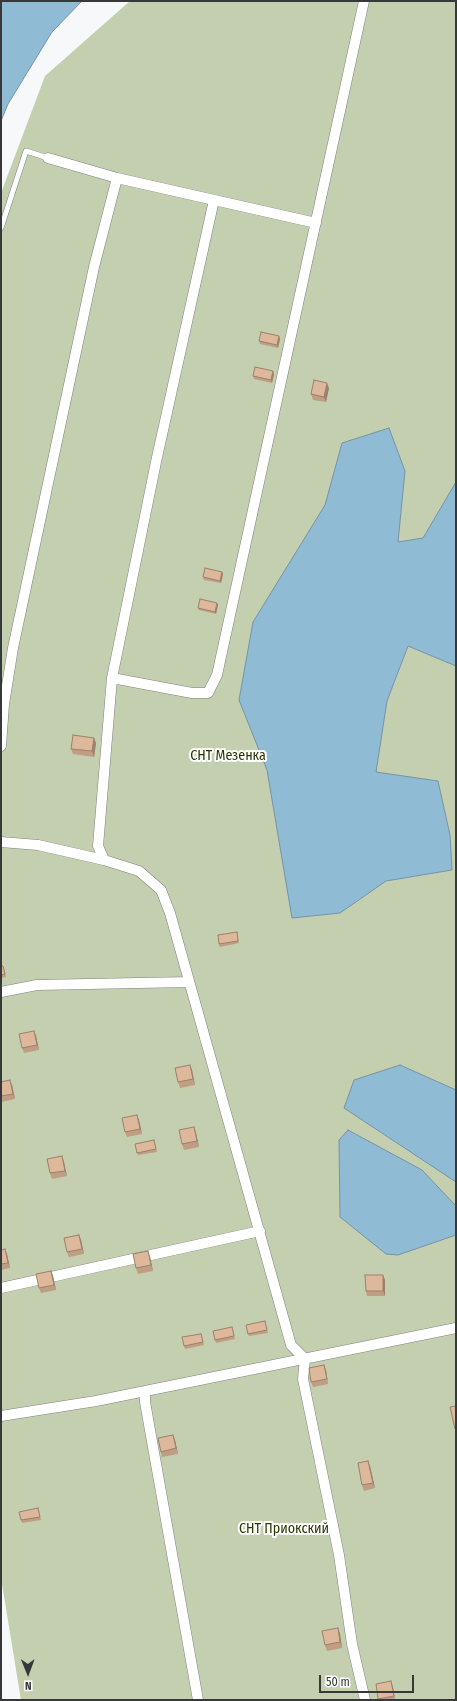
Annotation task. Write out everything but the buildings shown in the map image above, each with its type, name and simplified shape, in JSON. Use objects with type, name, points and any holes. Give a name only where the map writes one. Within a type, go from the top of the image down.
[{"type":"street","points":[[112,678],[192,693],[208,693],[217,675],[364,1]]},
{"type":"street","points":[[48,158],[117,178],[316,223]]},
{"type":"street","points":[[1,746],[4,704],[13,648],[90,282],[117,178]]},
{"type":"street","points":[[104,860],[98,846],[112,678],[156,462],[214,200]]},
{"type":"street","points":[[1,841],[38,845],[104,860],[139,871],[161,890],[170,913],[190,982],[291,1345],[305,1359]]},
{"type":"street","points":[[1,992],[38,985],[190,982]]},
{"type":"street","points":[[1,1288],[260,1231]]},
{"type":"street","points":[[1,1416],[96,1401],[456,1328]]},
{"type":"street","points":[[305,1359],[303,1379],[339,1555],[352,1644],[365,1700]]},
{"type":"street","points":[[145,1391],[145,1402],[198,1700]]},
{"type":"lane","points":[[1,228],[26,151],[48,158]]},
{"type":"green space","name":"СНТ Мезенка","points":[[130,1],[456,1],[456,1700],[21,1700],[1,1578],[1,193],[45,76]]},
{"type":"water","points":[[1,1],[82,1],[52,32],[8,104],[1,121]]},
{"type":"water","points":[[389,428],[405,471],[398,542],[423,538],[456,482],[456,666],[408,646],[387,701],[376,772],[438,781],[450,835],[452,870],[386,881],[340,913],[292,918],[267,770],[239,700],[253,622],[325,505],[342,443]]},
{"type":"water","points":[[400,1065],[456,1090],[456,1182],[344,1108],[354,1080]]},
{"type":"water","points":[[348,1130],[422,1170],[456,1206],[456,1235],[398,1255],[386,1254],[340,1217],[339,1140]]},
{"type":"park label","name":"СНТ Приокский","points":[[284,1529]]}]
